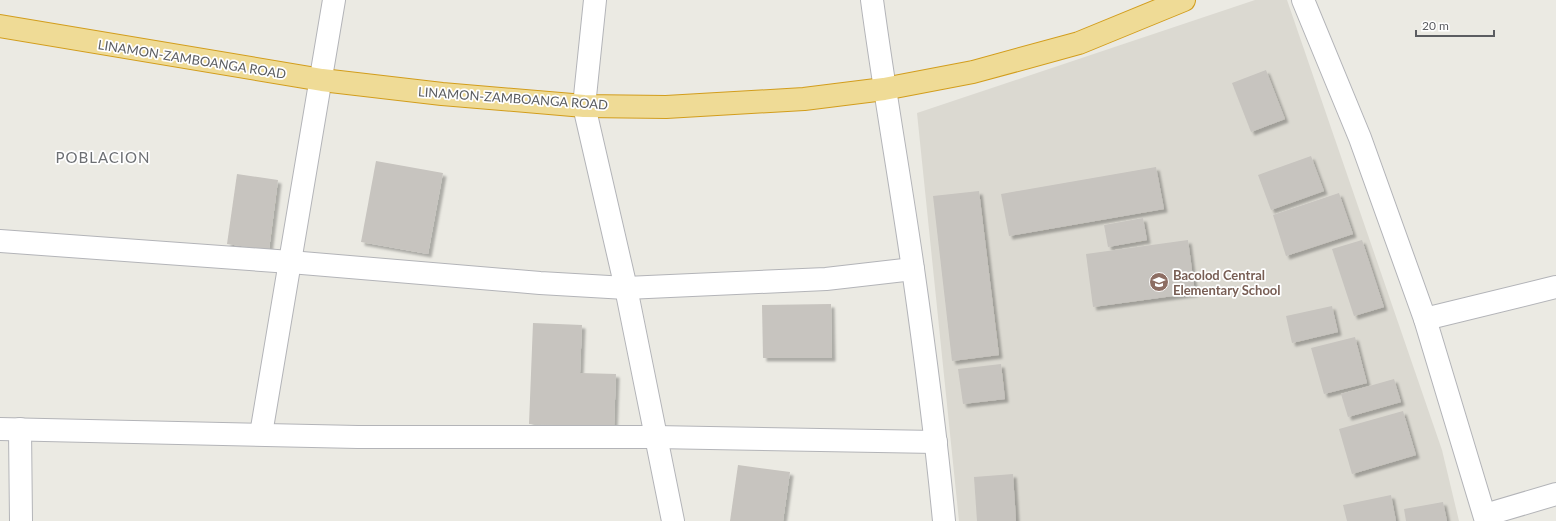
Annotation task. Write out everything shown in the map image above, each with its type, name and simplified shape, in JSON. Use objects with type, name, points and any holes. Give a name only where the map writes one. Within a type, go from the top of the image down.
[{"type":"highway","name":"LINAMON-ZAMBOANGA ROAD","points":[[0,26],[322,80],[442,94],[584,106],[674,106],[804,98],[884,89],[973,72],[1079,43],[1184,0]]},
{"type":"street","points":[[261,434],[322,80],[334,0]]},
{"type":"street","points":[[595,0],[584,106],[626,288],[673,521]]},
{"type":"street","points":[[872,0],[884,89],[913,269],[936,442],[944,521]]},
{"type":"street","points":[[1304,0],[1360,138],[1425,319],[1485,518],[1556,494]]},
{"type":"street","points":[[0,241],[290,262],[540,283],[626,288],[826,279],[913,269]]},
{"type":"street","points":[[1425,319],[1556,287]]},
{"type":"street","points":[[21,521],[10,429],[358,437],[655,437],[936,442]]},
{"type":"shaded area","name":"Bacolod Central Elementary School","points":[[1255,0],[1287,0],[1442,450],[1459,521],[959,521],[917,113]]},
{"type":"building","points":[[1266,70],[1285,119],[1251,132],[1232,83]]},
{"type":"building","points":[[1311,156],[1324,191],[1271,210],[1258,175]]},
{"type":"building","points":[[376,161],[443,173],[428,254],[361,242]]},
{"type":"building","points":[[1156,167],[1164,209],[1009,236],[1001,194]]},
{"type":"building","points":[[237,174],[278,180],[269,250],[227,244]]},
{"type":"building","points":[[979,191],[999,355],[952,361],[933,196]]},
{"type":"building","points":[[1339,193],[1353,234],[1286,256],[1273,215]]},
{"type":"building","points":[[1143,218],[1147,240],[1108,247],[1104,225]]},
{"type":"building","points":[[1188,240],[1195,293],[1093,307],[1086,254]]},
{"type":"building","points":[[1362,240],[1384,307],[1354,316],[1332,249]]},
{"type":"building","points":[[831,304],[832,358],[763,358],[762,305]]},
{"type":"building","points":[[1332,306],[1338,332],[1292,343],[1286,316]]},
{"type":"building","points":[[533,323],[582,325],[580,373],[616,374],[614,427],[529,424]]},
{"type":"building","points":[[1355,337],[1367,383],[1324,394],[1311,348]]},
{"type":"building","points":[[1001,364],[1005,399],[963,404],[958,369]]},
{"type":"building","points":[[1394,379],[1401,402],[1348,417],[1341,394]]},
{"type":"building","points":[[1403,411],[1416,455],[1352,474],[1339,429]]},
{"type":"building","points":[[738,465],[790,472],[783,521],[730,521]]},
{"type":"building","points":[[1013,474],[1016,521],[977,521],[974,477]]},
{"type":"building","points":[[1391,495],[1396,521],[1347,521],[1343,505]]},
{"type":"building","points":[[1443,502],[1447,521],[1406,521],[1404,509]]},
{"type":"place","name":"Bacolod Central Elementary School","points":[[1159,282]]},
{"type":"district","name":"POBLACION","points":[[103,158]]}]
